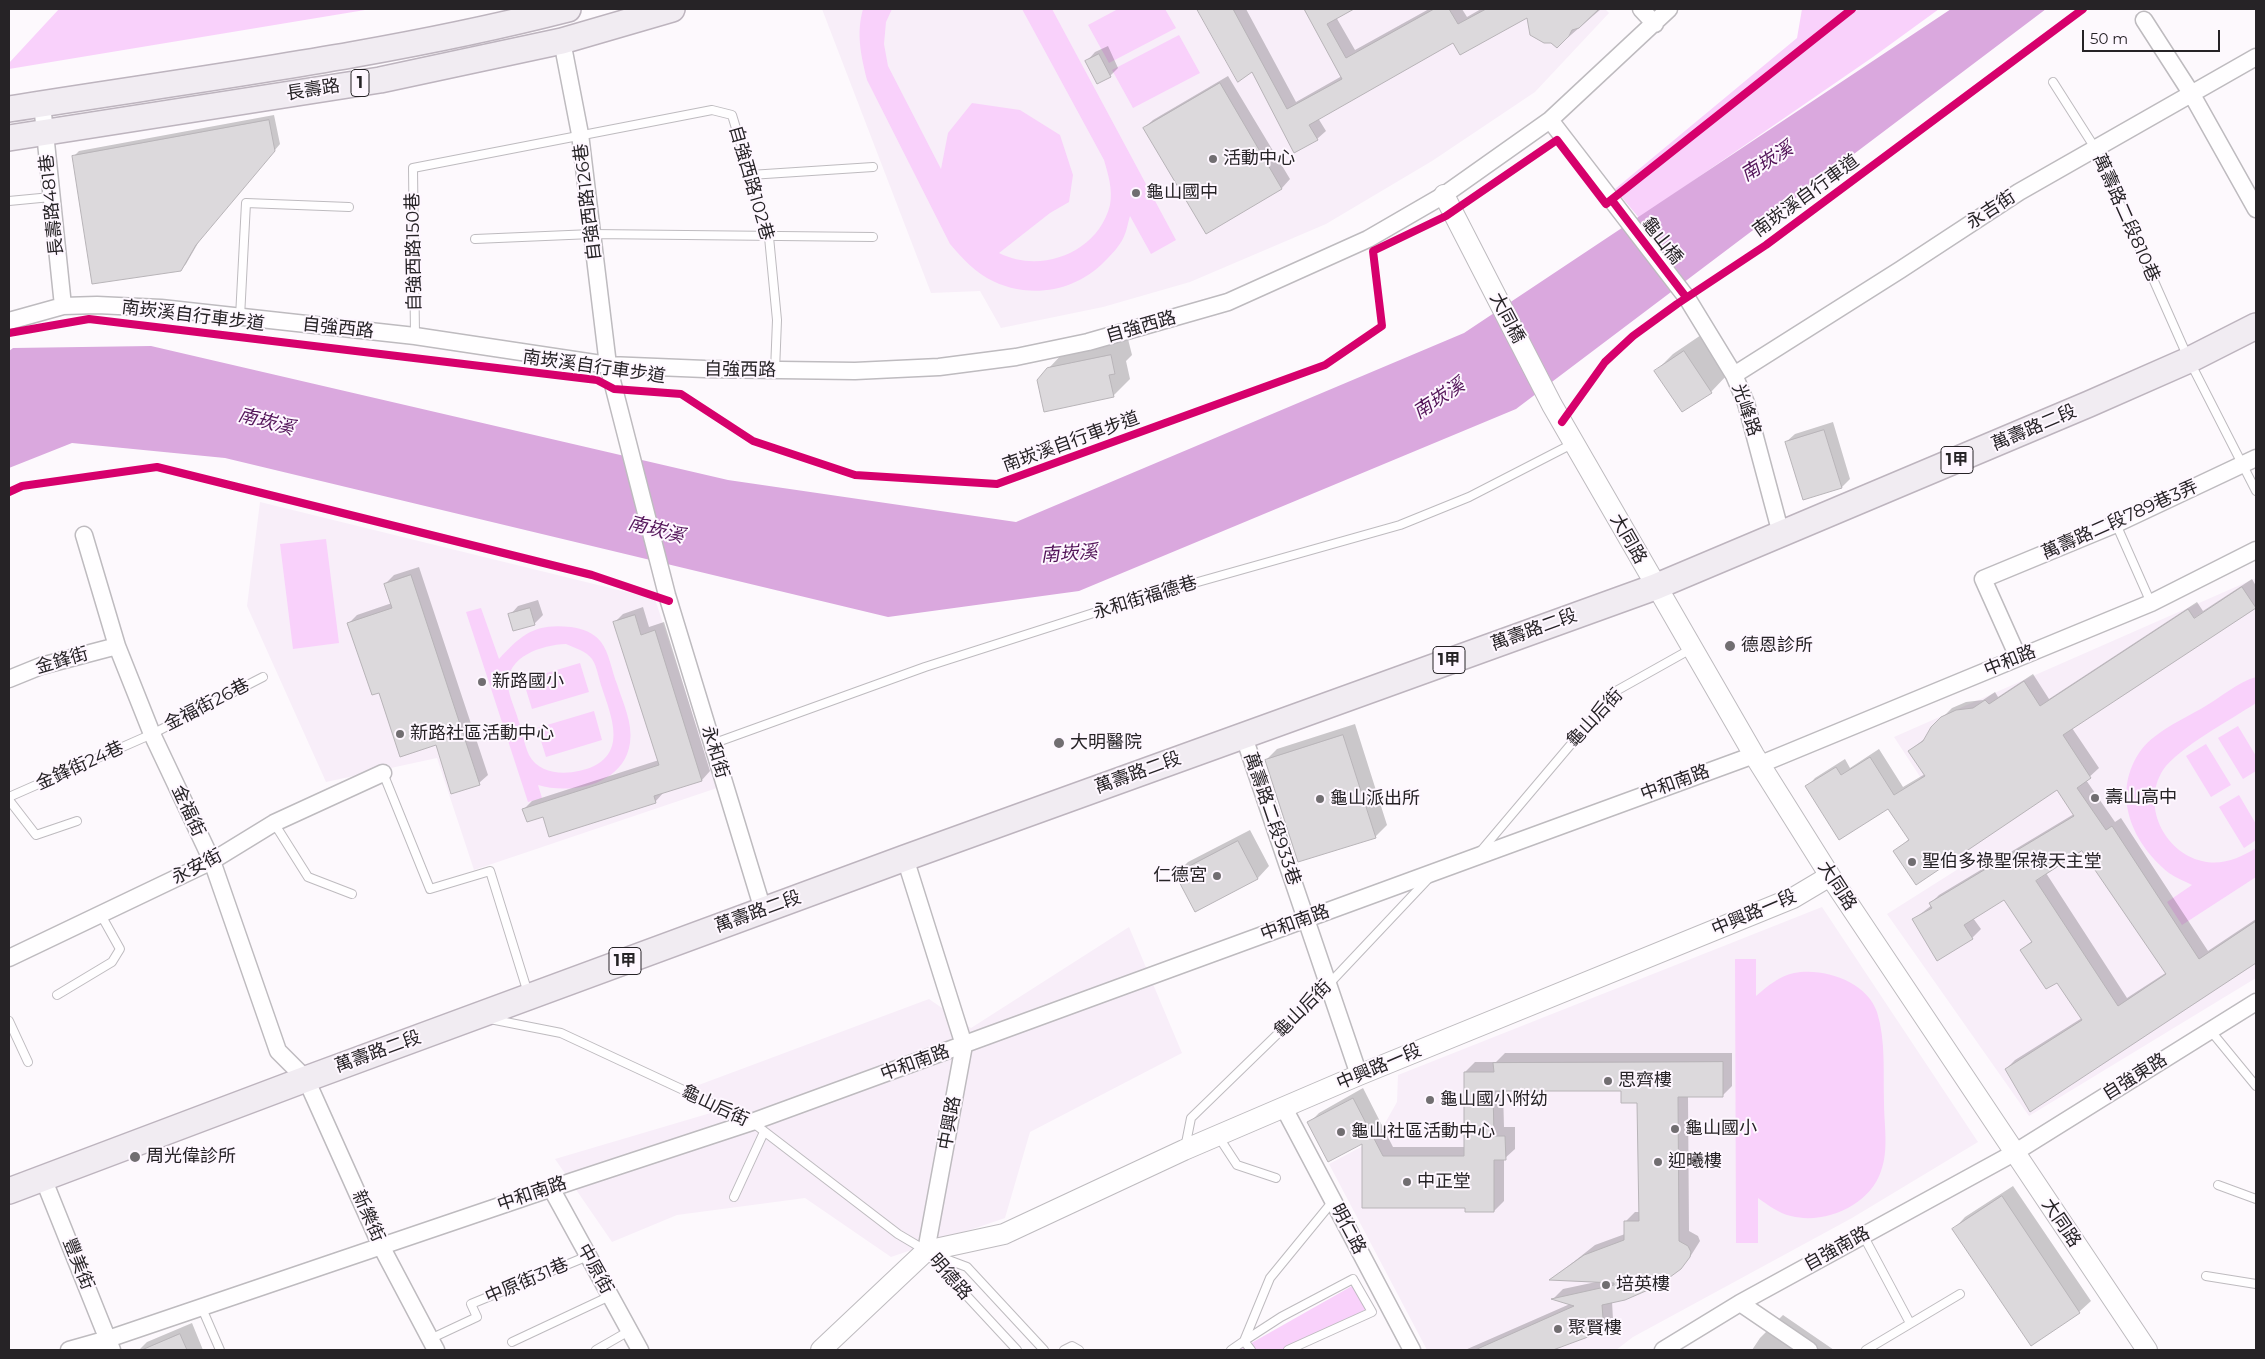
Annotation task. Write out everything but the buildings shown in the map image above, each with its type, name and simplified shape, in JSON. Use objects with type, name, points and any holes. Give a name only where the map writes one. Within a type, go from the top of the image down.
[{"type":"main road","name":"長壽路","points":[[9,109],[240,74],[450,37],[568,9]]},
{"type":"main road","name":"長壽路","points":[[9,138],[380,80],[562,41],[672,9]]},
{"type":"main road","name":"萬壽路二段","points":[[9,1191],[763,910],[1243,734],[1655,587],[2189,360],[2256,326]]},
{"type":"street","points":[[1641,9],[1655,24]]},
{"type":"street","points":[[1444,194],[1550,120],[1669,9]]},
{"type":"street","points":[[2144,20],[2190,93],[2256,209]]},
{"type":"street","name":"自強西路126巷","points":[[562,41],[580,134],[608,364]]},
{"type":"street","name":"永吉街","points":[[1734,375],[2019,192],[2256,57]]},
{"type":"street","name":"長壽路481巷","points":[[42,104],[63,306]]},
{"type":"street","name":"龜山橋","points":[[1550,120],[1686,297]]},
{"type":"street","name":"大同橋","points":[[1444,194],[1552,405]]},
{"type":"street","name":"自強西路","points":[[9,321],[63,306],[97,305],[161,308],[415,336],[608,364],[775,371],[856,371],[939,367],[1016,357],[1088,342],[1228,302],[1368,239],[1444,194]]},
{"type":"street","name":"光峰路","points":[[1686,297],[1734,375],[1746,404],[1782,534]]},
{"type":"street","name":"永和街","points":[[608,364],[667,595],[763,910]]},
{"type":"street","name":"大同路","points":[[1552,405],[1655,587],[1757,759],[1830,876],[2142,1346]]},
{"type":"street","name":"萬壽路二段789巷3弄","points":[[2018,657],[1983,579],[2116,524],[2250,462]]},
{"type":"street","name":"金福街","points":[[84,536],[117,646],[152,734],[212,861],[278,1051],[306,1079]]},
{"type":"street","name":"中和路","points":[[1757,759],[2151,603],[2256,550]]},
{"type":"street","name":"金鋒街","points":[[9,679],[41,666],[117,646]]},
{"type":"street","name":"萬壽路二段933巷","points":[[1243,734],[1358,1075]]},
{"type":"street","name":"中和南路","points":[[69,1350],[110,1345],[201,1306],[551,1188],[758,1127],[964,1045],[1306,918],[1434,873],[1477,855],[1757,759]]},
{"type":"street","name":"永安街","points":[[9,958],[212,861],[274,823],[383,773]]},
{"type":"street","name":"中興路","points":[[905,858],[964,1045],[926,1251]]},
{"type":"street","name":"中興路一段","points":[[926,1251],[1004,1234],[1184,1150],[1358,1075],[1793,898],[1830,876]]},
{"type":"street","name":"自強東路","points":[[2014,1152],[2256,1002]]},
{"type":"street","name":"新樂街","points":[[306,1079],[381,1246],[433,1345]]},
{"type":"street","name":"明仁路","points":[[1284,1108],[1412,1350]]},
{"type":"street","name":"自強南路","points":[[1663,1350],[1740,1303],[2014,1152]]},
{"type":"street","name":"豐美街","points":[[43,1178],[110,1345]]},
{"type":"street","name":"中原街","points":[[551,1188],[640,1350]]},
{"type":"street","points":[[821,1350],[926,1251]]},
{"type":"street","points":[[1740,1303],[1809,1350]]},
{"type":"lane","name":"萬壽路二段810巷","points":[[2053,82],[2095,148],[2189,360],[2250,462],[2256,491]]},
{"type":"lane","name":"自強西路102巷","points":[[580,134],[712,110],[732,116],[769,237],[777,320],[775,371]]},
{"type":"lane","name":"自強西路150巷","points":[[415,336],[413,168],[580,134]]},
{"type":"lane","points":[[750,175],[873,167]]},
{"type":"lane","points":[[9,201],[51,197]]},
{"type":"lane","points":[[240,317],[246,203],[349,207]]},
{"type":"lane","points":[[476,239],[592,234],[873,237]]},
{"type":"lane","name":"永和街福德巷","points":[[712,744],[925,666],[1134,600],[1400,525],[1469,497],[1574,443]]},
{"type":"lane","points":[[2116,524],[2151,603]]},
{"type":"lane","name":"龜山后街","points":[[1477,855],[1616,692],[1692,648]]},
{"type":"lane","name":"金福街26巷","points":[[152,734],[263,677]]},
{"type":"lane","name":"金鋒街24巷","points":[[9,798],[152,734]]},
{"type":"lane","points":[[383,773],[430,889],[490,871],[529,996]]},
{"type":"lane","points":[[9,798],[36,835],[78,821]]},
{"type":"lane","points":[[274,823],[308,877],[352,894]]},
{"type":"lane","name":"龜山后街","points":[[1184,1150],[1191,1118],[1328,985],[1434,873]]},
{"type":"lane","points":[[57,995],[112,962],[120,949],[101,915]]},
{"type":"lane","name":"龜山后街","points":[[476,1016],[561,1033],[758,1127],[898,1234],[926,1251]]},
{"type":"lane","points":[[9,1021],[28,1062]]},
{"type":"lane","points":[[2210,1030],[2256,1086]]},
{"type":"lane","points":[[734,1197],[758,1127]]},
{"type":"lane","points":[[1218,1136],[1236,1165],[1276,1178]]},
{"type":"lane","points":[[2218,1185],[2256,1199]]},
{"type":"lane","points":[[1244,1341],[1270,1278],[1333,1201]]},
{"type":"lane","points":[[1863,1235],[1910,1324]]},
{"type":"lane","name":"明德路","points":[[926,1251],[1017,1350]]},
{"type":"lane","name":"明德路","points":[[926,1251],[967,1267],[1044,1350]]},
{"type":"lane","name":"中原街31巷","points":[[433,1345],[477,1317],[471,1304],[588,1256]]},
{"type":"lane","points":[[2206,1276],[2256,1284]]},
{"type":"lane","points":[[1231,1350],[1281,1317],[1353,1279],[1372,1312],[1288,1350]]},
{"type":"lane","points":[[1866,1350],[1960,1294]]},
{"type":"lane","points":[[512,1342],[610,1296]]},
{"type":"lane","points":[[201,1306],[220,1350]]},
{"type":"lane","points":[[596,1350],[629,1331]]},
{"type":"lane","points":[[1244,1341],[1251,1350]]},
{"type":"lane","points":[[1064,1350],[1072,1346],[1078,1350]]},
{"type":"shaded area","points":[[59,9],[371,9],[9,69],[9,63]]},
{"type":"shaded area","name":"龜山國中","points":[[822,9],[1605,9],[1609,13],[1535,92],[1432,161],[1326,224],[1190,282],[1103,307],[1001,328],[980,291],[931,293]]},
{"type":"shaded area","points":[[863,9],[892,9],[886,22],[884,44],[888,66],[941,169],[948,133],[972,103],[1020,110],[1060,135],[1073,175],[1069,202],[1050,213],[999,253],[1015,259],[1032,261],[1049,260],[1066,255],[1081,247],[1094,236],[1104,222],[1111,199],[1110,182],[1104,160],[1022,9],[1052,9],[1176,240],[1151,254],[1130,216],[1126,232],[1119,246],[1110,256],[1092,272],[1078,281],[1064,286],[1033,291],[1017,289],[1002,285],[976,271],[950,244],[867,80],[861,53],[860,36]]},
{"type":"shaded area","points":[[1118,9],[1165,9],[1176,28],[1109,63],[1088,25]]},
{"type":"shaded area","points":[[1802,9],[1939,9],[1873,57],[1639,218],[1615,189],[1797,38]]},
{"type":"shaded area","points":[[1179,35],[1200,73],[1133,108],[1112,70]]},
{"type":"shaded area","name":"新路國小","points":[[260,502],[655,599],[717,788],[474,870],[437,758],[326,782],[247,606]]},
{"type":"shaded area","points":[[326,539],[339,643],[293,649],[280,544]]},
{"type":"shaded area","name":"壽山高中","points":[[2256,578],[2256,978],[2029,1116],[1887,914],[1974,859],[1894,737]]},
{"type":"shaded area","points":[[481,608],[499,659],[522,637],[538,629],[559,626],[571,627],[591,633],[598,639],[604,646],[608,657],[627,713],[630,728],[631,736],[626,757],[618,769],[594,784],[580,787],[565,789],[538,785],[542,798],[528,802],[466,612]],"holes":[[[566,644],[587,654],[594,662],[612,719],[613,730],[613,741],[610,751],[604,759],[594,766],[568,773],[542,768],[529,755],[508,686],[509,676],[513,667],[527,654],[547,647]]]},
{"type":"shaded area","points":[[580,663],[589,692],[532,709],[523,680]]},
{"type":"shaded area","points":[[2256,677],[2256,703],[2180,752],[2163,770],[2157,784],[2154,798],[2160,825],[2167,837],[2177,848],[2189,856],[2202,861],[2224,862],[2244,855],[2256,848],[2256,877],[2182,925],[2167,902],[2192,885],[2169,873],[2145,848],[2136,834],[2127,802],[2127,786],[2131,769],[2139,753],[2160,733],[2236,686]]},
{"type":"shaded area","points":[[594,711],[602,740],[546,757],[537,728]]},
{"type":"shaded area","points":[[2238,726],[2256,756],[2256,771],[2243,779],[2218,738]]},
{"type":"shaded area","points":[[2206,744],[2231,785],[2211,797],[2186,756]]},
{"type":"shaded area","points":[[2239,795],[2256,824],[2256,840],[2244,848],[2219,807]]},
{"type":"shaded area","name":"龜山國小","points":[[1822,907],[1978,1142],[1852,1218],[1633,1337],[1616,1350],[1427,1350],[1329,1164],[1376,1139],[1397,1102],[1398,1075]]},
{"type":"shaded area","points":[[1129,927],[1182,1053],[1030,1132],[1005,1218],[891,1257],[805,1198],[677,1215],[612,1242],[555,1159],[714,1112],[696,1086],[929,999],[971,1028]]},
{"type":"shaded area","points":[[1735,959],[1756,959],[1756,996],[1769,985],[1794,973],[1818,972],[1843,979],[1854,985],[1872,1001],[1880,1023],[1883,1046],[1885,1154],[1881,1171],[1875,1183],[1857,1203],[1832,1215],[1818,1218],[1786,1215],[1758,1198],[1758,1243],[1736,1243]]},
{"type":"shaded area","points":[[1359,1282],[1369,1308],[1284,1350],[1239,1350]]},
{"type":"water","name":"南崁溪","points":[[1951,9],[2046,9],[1516,409],[1079,591],[888,617],[225,458],[72,443],[9,468],[9,351],[13,348],[151,346],[728,480],[1016,522],[1464,333]]},
{"type":"cycle path","name":"南崁溪自行車步道","points":[[9,333],[89,319],[597,380],[614,389],[681,394],[753,441],[855,475],[997,484],[1325,365],[1382,326],[1373,251],[1446,216],[1557,140],[1606,204],[1852,9]]},
{"type":"cycle path","name":"南崁溪自行車道","points":[[1562,422],[1605,362],[1633,336],[1677,304],[1766,245],[2083,9]]},
{"type":"cycle path","points":[[1614,203],[1686,297]]},
{"type":"cycle path","points":[[9,492],[22,486],[157,467],[592,575],[669,601]]},
{"type":"place","name":"活動中心","points":[[1213,159]]},
{"type":"place","name":"龜山國中","points":[[1136,193]]},
{"type":"place","name":"德恩診所","points":[[1730,646]]},
{"type":"place","name":"新路國小","points":[[482,682]]},
{"type":"place","name":"新路社區活動中心","points":[[400,734]]},
{"type":"place","name":"大明醫院","points":[[1059,743]]},
{"type":"place","name":"壽山高中","points":[[2095,798]]},
{"type":"place","name":"龜山派出所","points":[[1320,799]]},
{"type":"place","name":"聖伯多祿聖保祿天主堂","points":[[1912,862]]},
{"type":"place","name":"仁德宮","points":[[1217,876]]},
{"type":"place","name":"思齊樓","points":[[1608,1081]]},
{"type":"place","name":"龜山國小附幼","points":[[1430,1100]]},
{"type":"place","name":"龜山國小","points":[[1675,1129]]},
{"type":"place","name":"龜山社區活動中心","points":[[1341,1132]]},
{"type":"place","name":"周光偉診所","points":[[135,1157]]},
{"type":"place","name":"迎曦樓","points":[[1658,1162]]},
{"type":"place","name":"中正堂","points":[[1407,1182]]},
{"type":"place","name":"培英樓","points":[[1606,1285]]},
{"type":"place","name":"聚賢樓","points":[[1558,1329]]}]
